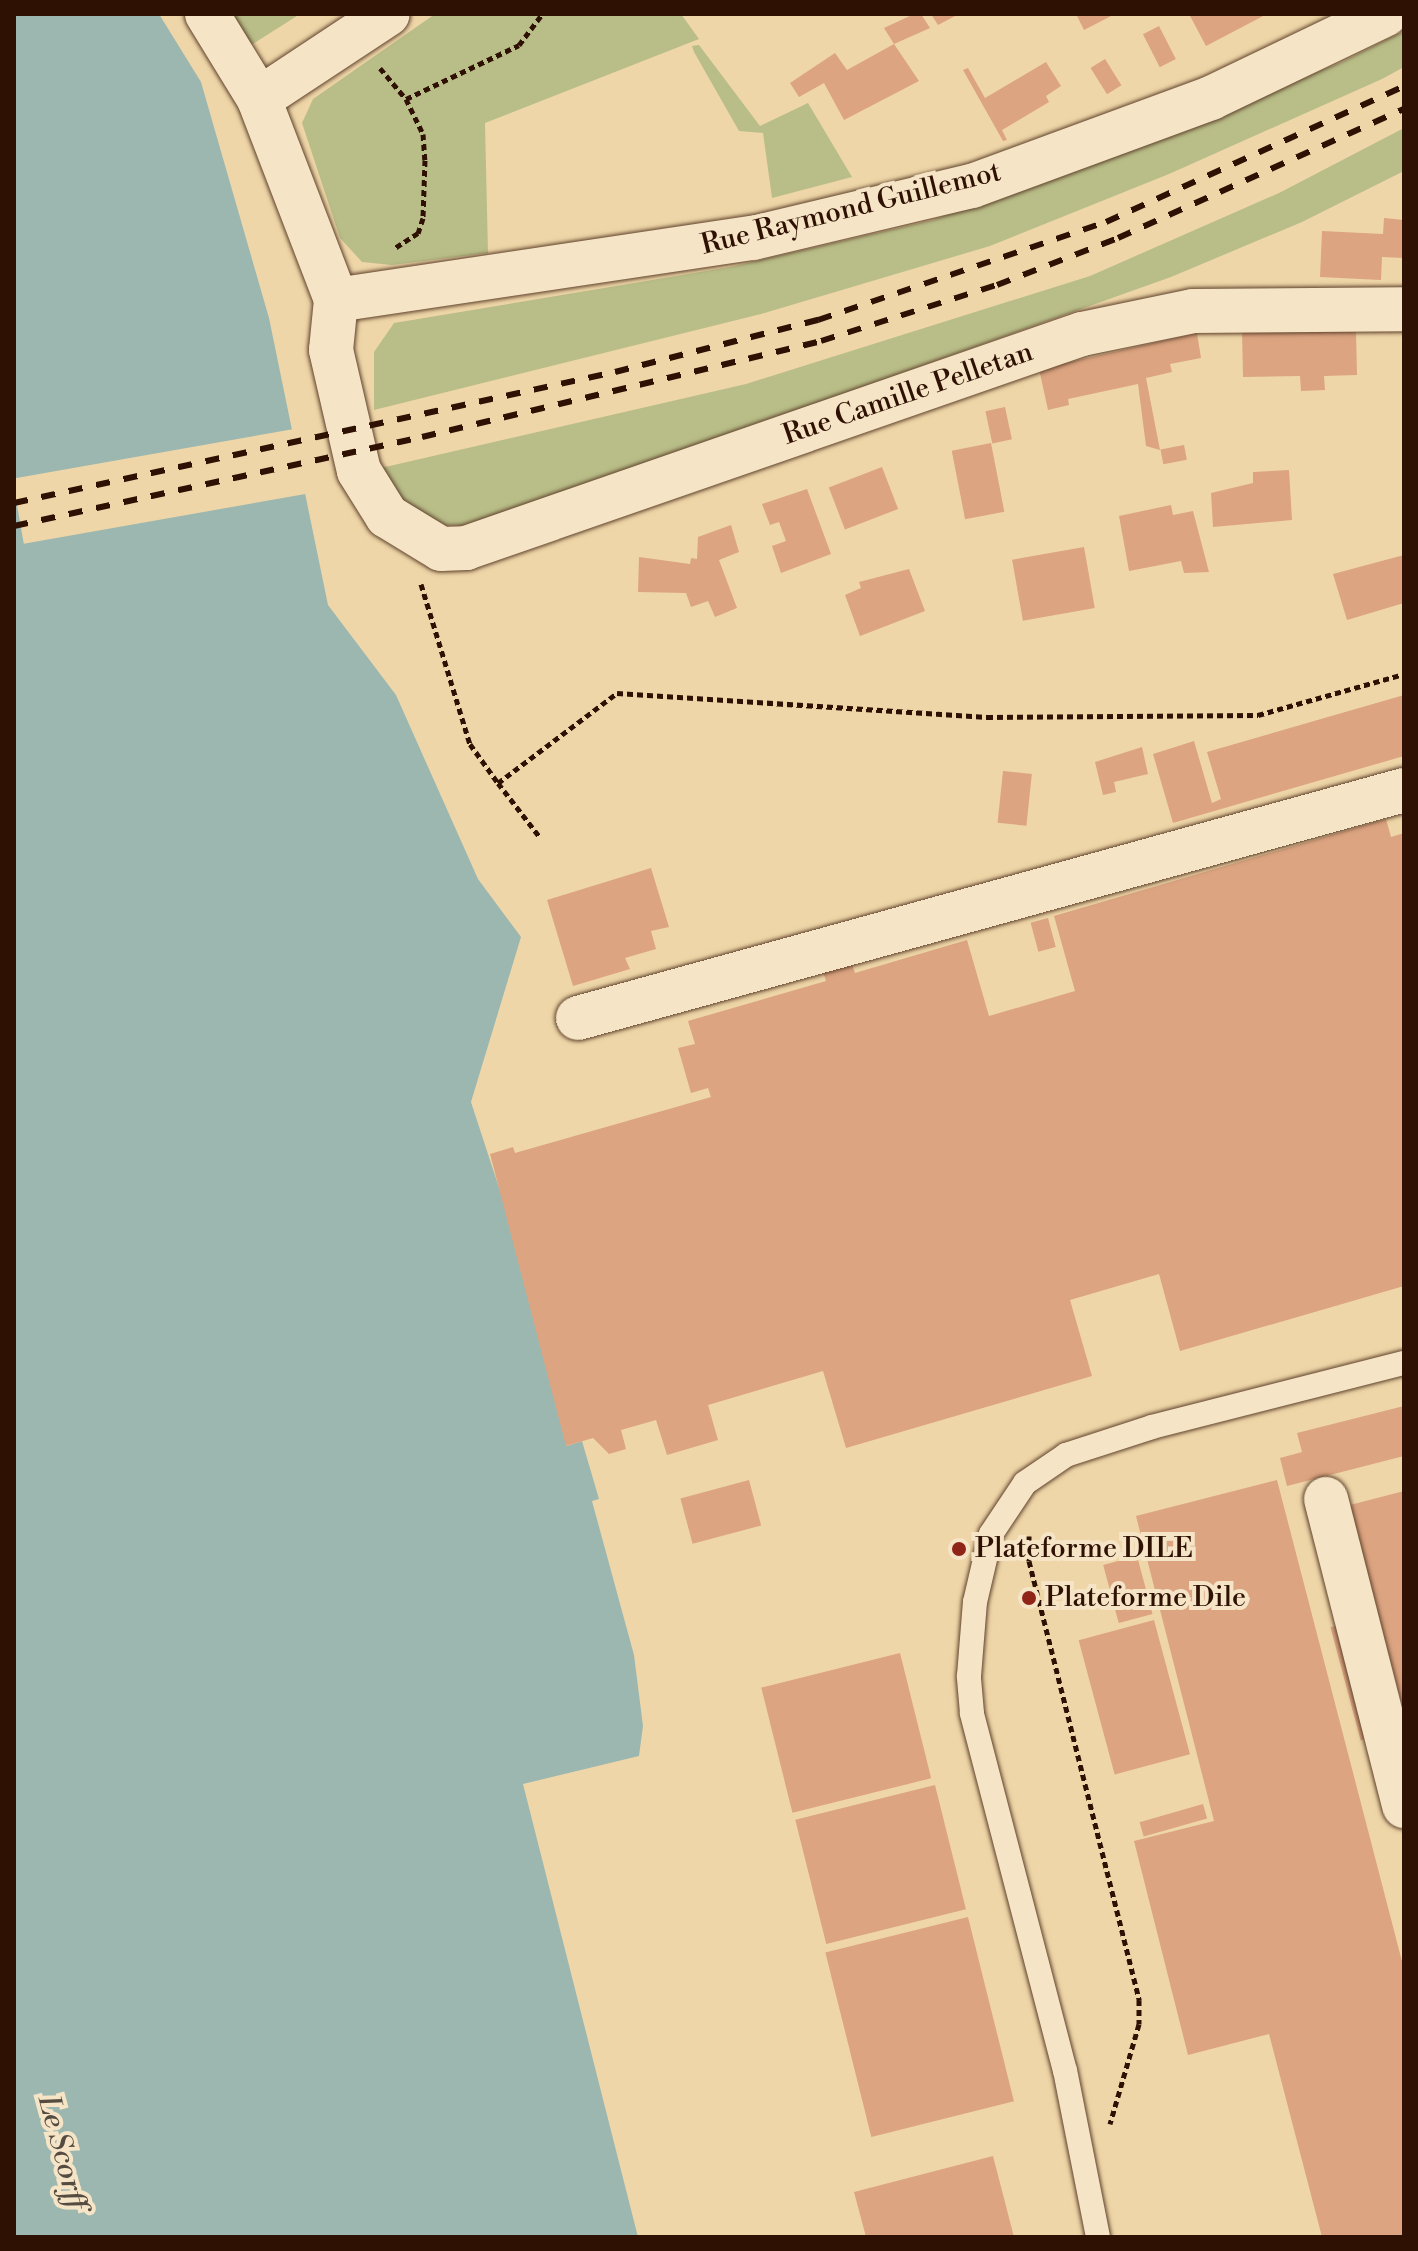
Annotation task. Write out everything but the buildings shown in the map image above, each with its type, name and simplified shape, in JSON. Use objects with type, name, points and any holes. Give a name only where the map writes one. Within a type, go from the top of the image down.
[{"type":"street","points":[[207,14],[259,99],[336,300],[331,350],[359,471],[387,516],[424,557]]},
{"type":"street","points":[[259,99],[388,14]]},
{"type":"street","name":"Rue Raymond Guillemot","points":[[336,300],[753,238],[972,186],[1211,98],[1386,14]]},
{"type":"street","name":"Rue Camille Pelletan","points":[[424,557],[466,548],[1082,334],[1193,311],[1404,309]]},
{"type":"street","points":[[578,1018],[1404,790]]},
{"type":"street","points":[[1326,1499],[1404,1806]]},
{"type":"lane","points":[[1098,2237],[1065,2071],[972,1713],[969,1676],[975,1602],[991,1534],[1025,1483],[1066,1455],[1152,1427],[1404,1363]]},
{"type":"path","points":[[406,99],[519,45],[542,14]]},
{"type":"path","points":[[351,39],[406,99],[423,134],[423,218],[418,233],[389,251],[381,265],[382,294]]},
{"type":"path","points":[[424,557],[420,581],[470,744],[539,836]]},
{"type":"path","points":[[498,783],[617,693],[987,717],[1258,715],[1404,674]]},
{"type":"path","points":[[1032,1526],[1029,1561],[1139,2000],[1139,2024],[1114,2097],[1108,2140]]},
{"type":"green space","points":[[230,14],[300,14],[248,47]]},
{"type":"green space","points":[[435,14],[681,14],[699,39],[485,123],[488,253],[392,265],[362,262],[340,238],[302,123],[313,99]]},
{"type":"green space","points":[[1404,31],[1404,67],[1382,79],[1169,174],[990,246],[761,314],[374,410],[374,352],[394,323],[730,267],[933,220],[1107,157],[1342,62]]},
{"type":"green space","points":[[699,45],[760,126],[808,103],[852,177],[772,198],[763,133],[739,131],[694,52],[692,46]]},
{"type":"green space","points":[[1404,128],[1404,171],[1302,222],[1171,277],[472,526],[439,525],[394,498],[381,468],[746,384],[1090,276],[1279,193]]},
{"type":"water","name":"Le Scorff","points":[[14,14],[159,14],[201,82],[269,318],[328,605],[396,695],[478,879],[521,937],[471,1102],[502,1197],[567,1446],[582,1441],[599,1499],[592,1501],[634,1655],[643,1726],[639,1756],[523,1784],[638,2237],[14,2237]]},
{"type":"pier","points":[[294,429],[305,494],[24,544],[14,478]]},
{"type":"railway","points":[[14,503],[615,372],[818,320],[1106,222],[1404,86]]},
{"type":"railway","points":[[14,526],[422,437],[821,341],[997,285],[1118,238],[1404,109]]},
{"type":"place","name":"Plateforme DILE","points":[[959,1549]]},
{"type":"place","name":"Plateforme Dile","points":[[1029,1598]]}]
